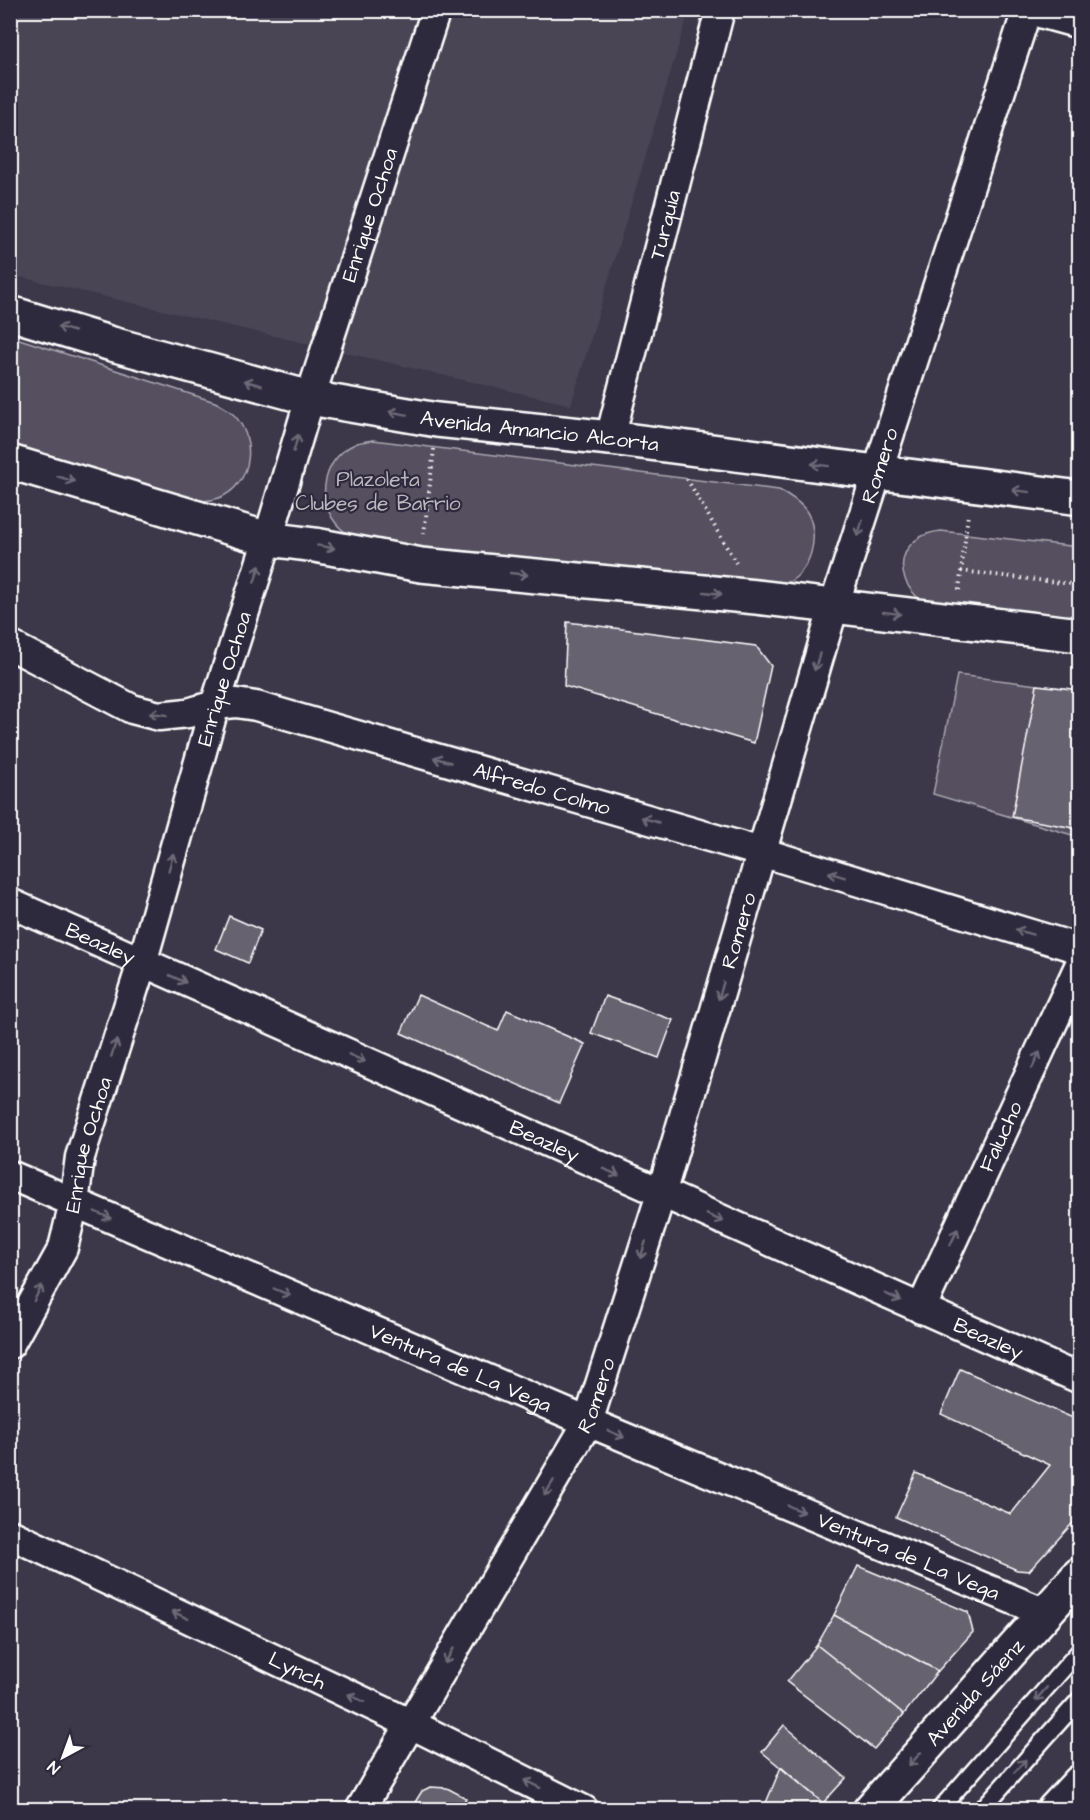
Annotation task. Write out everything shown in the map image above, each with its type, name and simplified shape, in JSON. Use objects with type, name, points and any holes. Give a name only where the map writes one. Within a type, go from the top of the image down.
[{"type":"main road","name":"Avenida Amancio Alcorta","points":[[10,312],[112,344],[310,398],[437,420],[610,438],[1080,498]]},
{"type":"main road","points":[[10,462],[268,539],[315,545],[421,565],[756,597],[1080,635]]},
{"type":"main road","name":"Avenida Sáenz","points":[[870,1809],[1080,1574]]},
{"type":"main road","points":[[1054,1809],[1080,1782]]},
{"type":"street","name":"Enrique Ochoa","points":[[10,1344],[63,1248],[74,1203],[80,1157],[142,963],[215,705],[310,398],[436,10]]},
{"type":"street","name":"Turquía","points":[[610,438],[720,10]]},
{"type":"street","points":[[1028,10],[1080,24]]},
{"type":"street","name":"Romero","points":[[360,1809],[588,1422],[661,1194],[834,606],[1028,10]]},
{"type":"street","name":"Alfredo Colmo","points":[[10,645],[132,709],[159,716],[189,713],[215,705],[256,706],[761,852],[1080,949]]},
{"type":"street","name":"Beazley","points":[[10,903],[1080,1379]]},
{"type":"street","name":"Falucho","points":[[921,1309],[1080,964]]},
{"type":"street","name":"Ventura de La Vega","points":[[10,1175],[588,1422],[1045,1613]]},
{"type":"street","name":"Lynch","points":[[10,1534],[409,1723],[584,1809]]},
{"type":"lane","points":[[939,1809],[1080,1650]]},
{"type":"lane","points":[[981,1809],[1080,1700]]},
{"type":"path","points":[[421,565],[437,420]]},
{"type":"path","points":[[667,446],[756,597]]},
{"type":"path","points":[[954,621],[972,484]]},
{"type":"path","points":[[961,571],[1080,585]]},
{"type":"shaded area","points":[[11,11],[689,11],[571,405],[11,275]]},
{"type":"green space","points":[[10,336],[215,402],[225,408],[240,422],[248,446],[245,471],[239,482],[231,491],[219,498],[207,501],[186,500],[11,447]]},
{"type":"green space","name":"Plazoleta Clubes de Barrio","points":[[373,440],[779,490],[805,509],[813,529],[811,552],[801,572],[793,580],[779,586],[750,587],[362,540],[344,531],[329,512],[325,501],[326,478],[336,458],[345,450],[355,444]]},
{"type":"green space","points":[[941,531],[1079,547],[1079,623],[923,602],[912,592],[906,580],[903,569],[904,558],[908,548],[916,540],[927,534]]},
{"type":"green space","points":[[957,675],[1079,690],[1079,837],[933,794]]},
{"type":"building","points":[[567,622],[756,646],[771,666],[754,743],[564,686]]},
{"type":"building","points":[[1037,685],[1080,690],[1080,829],[1012,817]]},
{"type":"building","points":[[229,916],[261,930],[248,963],[216,949]]},
{"type":"building","points":[[418,995],[498,1031],[507,1010],[585,1044],[559,1103],[401,1033]]},
{"type":"building","points":[[605,996],[673,1020],[659,1058],[591,1033]]},
{"type":"building","points":[[960,1369],[1080,1421],[1080,1515],[1029,1571],[1017,1570],[896,1517],[916,1473],[1011,1514],[1050,1465],[941,1414]]},
{"type":"building","points":[[858,1566],[968,1612],[973,1632],[938,1671],[834,1615]]},
{"type":"building","points":[[834,1615],[938,1671],[904,1714],[817,1645]]},
{"type":"building","points":[[817,1645],[904,1714],[874,1749],[787,1682]]},
{"type":"building","points":[[784,1725],[846,1778],[823,1803],[762,1752]]},
{"type":"building","points":[[781,1767],[823,1803],[817,1810],[763,1810]]},
{"type":"building","points":[[430,1787],[447,1788],[466,1798],[459,1810],[410,1810],[422,1791]]}]
